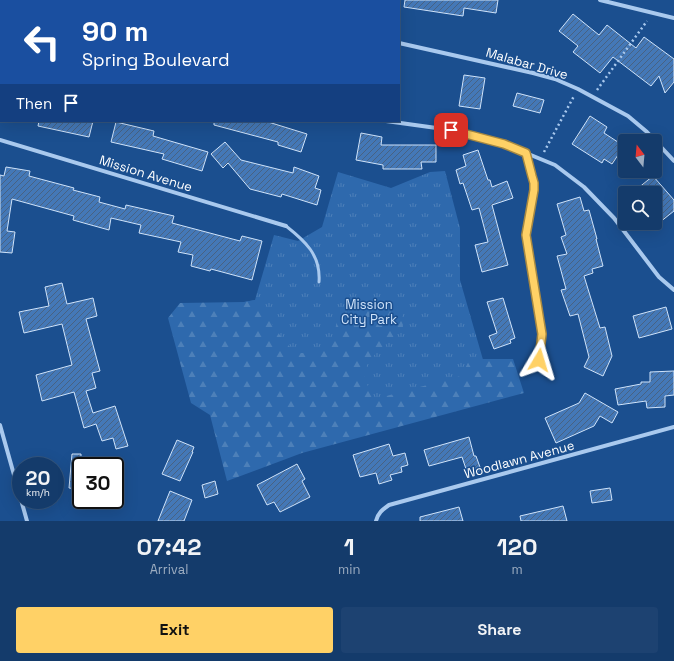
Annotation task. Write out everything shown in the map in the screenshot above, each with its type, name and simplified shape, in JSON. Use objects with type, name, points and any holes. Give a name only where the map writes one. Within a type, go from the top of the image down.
[{"type":"street","points":[[600,0],[674,18]]},
{"type":"street","name":"Malabar Drive","points":[[400,43],[555,79],[578,89],[628,116],[647,132],[674,161]]},
{"type":"street","points":[[393,122],[451,130],[504,144],[555,165],[589,192],[614,218],[659,277],[674,290]]},
{"type":"street","name":"Mission Avenue","points":[[0,140],[286,226]]},
{"type":"street","points":[[526,153],[534,183],[526,235],[542,334],[539,360]]},
{"type":"street","points":[[0,425],[27,521]]},
{"type":"street","name":"Woodlawn Avenue","points":[[376,521],[381,510],[389,505],[674,427]]},
{"type":"lane","points":[[286,226],[299,237],[314,254],[320,272],[319,282]]},
{"type":"path","points":[[592,97],[653,13]]},
{"type":"path","points":[[540,159],[578,89]]},
{"type":"green space","name":"Mission City Park","points":[[445,171],[460,228],[460,280],[488,377],[281,435],[244,302],[255,300],[274,235],[298,241],[322,227],[338,172],[391,188],[430,172]]},
{"type":"green space","points":[[384,296],[402,310],[403,328],[368,361],[364,379],[375,399],[461,376],[470,359],[513,359],[524,393],[302,453],[227,481],[210,415],[191,403],[168,318],[180,303],[244,302],[255,300],[279,334],[295,353],[317,353],[334,340],[337,318],[349,305]]},
{"type":"building","points":[[405,0],[498,0],[496,13],[464,8],[463,16],[404,7]]},
{"type":"building","points":[[573,14],[599,35],[607,25],[636,48],[644,37],[674,59],[674,82],[665,93],[659,76],[651,86],[613,57],[600,73],[573,52],[578,46],[559,31]]},
{"type":"building","points":[[464,75],[485,78],[480,109],[459,106]]},
{"type":"building","points":[[517,93],[544,100],[540,113],[513,106]]},
{"type":"building","points":[[590,116],[607,127],[604,133],[618,142],[618,155],[612,164],[604,159],[602,163],[572,144]]},
{"type":"building","points":[[39,122],[93,122],[89,137],[38,126]]},
{"type":"building","points":[[116,122],[154,131],[153,136],[208,152],[202,171],[162,159],[164,154],[111,142]]},
{"type":"building","points":[[214,122],[268,122],[307,134],[301,152],[278,145],[278,142],[214,125]]},
{"type":"building","points":[[361,133],[382,137],[381,145],[436,145],[436,162],[421,162],[422,169],[383,169],[383,165],[356,160]]},
{"type":"building","points":[[225,142],[241,160],[293,173],[294,167],[319,176],[315,188],[321,190],[317,205],[282,194],[281,197],[250,189],[228,163],[223,168],[211,154]]},
{"type":"building","points":[[478,150],[488,180],[490,180],[492,187],[507,181],[513,198],[492,205],[508,265],[482,272],[475,245],[488,242],[479,208],[472,210],[463,183],[460,184],[456,170],[466,166],[463,155]]},
{"type":"building","points":[[6,167],[30,171],[29,176],[74,188],[73,190],[100,197],[99,202],[125,209],[126,205],[174,216],[172,223],[240,241],[242,236],[262,241],[252,280],[211,269],[210,271],[191,266],[193,255],[178,252],[181,242],[139,233],[141,225],[111,218],[109,230],[73,220],[74,216],[12,199],[7,231],[15,232],[12,253],[0,252],[0,175],[4,176]]},
{"type":"building","points":[[651,178],[655,178],[662,186],[641,186]]},
{"type":"building","points":[[662,186],[674,200],[674,211],[662,220]]},
{"type":"building","points":[[580,197],[584,211],[589,210],[603,266],[592,269],[593,273],[584,276],[600,328],[605,327],[612,356],[603,376],[584,367],[589,357],[578,314],[570,316],[561,290],[566,289],[557,256],[567,254],[561,237],[566,235],[557,204]]},
{"type":"building","points":[[62,283],[67,304],[93,298],[97,316],[86,319],[100,371],[92,373],[96,388],[86,391],[93,413],[115,406],[128,446],[116,449],[113,438],[102,441],[96,424],[84,428],[74,392],[42,401],[36,375],[72,365],[62,324],[24,333],[19,312],[49,306],[45,287]]},
{"type":"building","points":[[503,298],[515,338],[510,340],[511,343],[494,349],[489,336],[497,333],[487,302]]},
{"type":"building","points":[[666,307],[672,329],[639,338],[633,316]]},
{"type":"building","points":[[674,371],[674,395],[665,396],[665,407],[647,408],[646,401],[618,405],[615,389],[641,384],[641,382],[650,382],[650,372]]},
{"type":"building","points":[[585,393],[618,412],[612,423],[600,416],[594,426],[556,443],[545,418],[579,403]]},
{"type":"building","points":[[469,437],[474,456],[476,456],[481,470],[468,475],[462,457],[429,466],[424,450]]},
{"type":"building","points":[[177,440],[194,447],[180,481],[162,474]]},
{"type":"building","points":[[389,444],[393,456],[405,453],[408,465],[401,467],[402,472],[390,475],[392,480],[379,484],[376,473],[360,477],[353,455]]},
{"type":"building","points":[[72,454],[81,454],[81,457],[72,457],[72,488],[69,488]]},
{"type":"building","points":[[297,464],[305,479],[302,481],[310,497],[280,512],[274,502],[267,505],[257,485]]},
{"type":"building","points":[[215,481],[218,494],[205,498],[202,485]]},
{"type":"building","points":[[610,488],[612,500],[592,503],[590,491]]},
{"type":"building","points":[[170,491],[192,500],[184,521],[158,521]]},
{"type":"building","points":[[563,506],[567,521],[521,521],[520,516]]},
{"type":"building","points":[[459,507],[463,521],[420,521],[420,517]]},
{"type":"route","points":[[451,130],[504,144],[526,153],[534,183],[526,235],[542,334],[539,360]]}]
